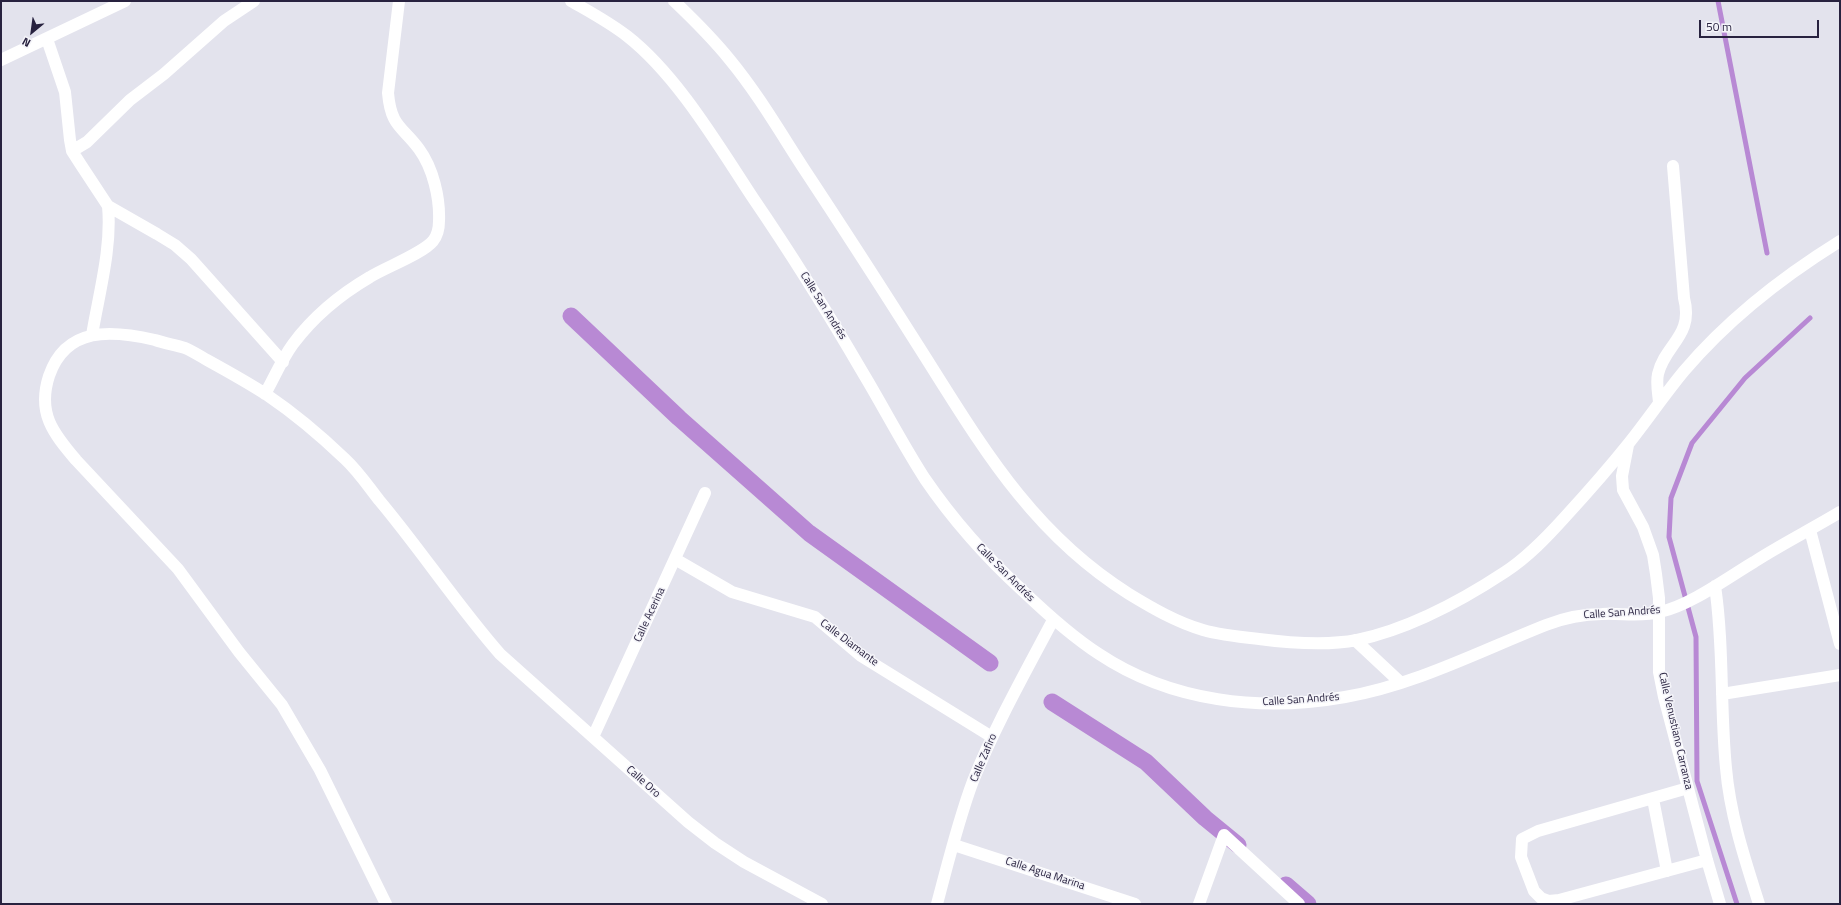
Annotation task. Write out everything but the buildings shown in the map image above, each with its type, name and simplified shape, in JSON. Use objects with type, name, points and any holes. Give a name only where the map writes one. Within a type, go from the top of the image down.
[{"type":"street","points":[[1,60],[48,39],[125,1]]},
{"type":"street","points":[[72,151],[88,142],[130,100],[164,74],[224,21],[254,1]]},
{"type":"street","points":[[265,394],[292,345],[318,315],[344,294],[370,277],[425,248],[433,240],[438,230],[439,221],[437,197],[428,165],[419,149],[399,128],[389,105],[388,93],[399,1]]},
{"type":"street","name":"Calle San Andrés","points":[[571,1],[599,17],[628,37],[660,69],[693,108],[769,221],[830,316],[925,479],[960,525],[1002,572],[1053,620],[1100,655],[1134,674],[1167,687],[1228,702],[1266,704],[1342,698],[1401,683],[1442,669],[1551,623],[1573,616],[1601,614],[1644,614],[1660,612],[1674,607],[1715,586]]},
{"type":"street","points":[[674,1],[706,31],[733,63],[1006,479],[1054,535],[1085,563],[1158,612],[1203,630],[1239,637],[1278,641],[1319,643],[1355,640],[1399,627],[1443,608],[1509,570],[1533,551],[1592,487],[1629,442],[1659,402],[1721,331],[1768,290],[1810,259],[1840,240]]},
{"type":"street","points":[[48,39],[65,92],[72,151],[108,206],[163,238],[191,259],[283,362]]},
{"type":"street","points":[[1659,402],[1656,384],[1658,373],[1682,331],[1686,322],[1687,310],[1684,298],[1672,166]]},
{"type":"street","points":[[92,335],[108,241],[110,224],[108,206]]},
{"type":"street","name":"Calle Oro","points":[[386,904],[320,770],[282,705],[239,652],[178,569],[76,460],[61,442],[49,424],[45,409],[44,391],[58,356],[74,342],[92,335],[113,333],[185,348],[230,372],[286,409],[347,460],[500,654],[688,822],[715,843],[805,899],[822,904]]},
{"type":"street","name":"Calle Venustiano Carranza","points":[[1629,442],[1622,476],[1623,490],[1643,527],[1653,555],[1659,592],[1660,672],[1664,697],[1720,904]]},
{"type":"street","name":"Calle Acerina","points":[[593,737],[705,493]]},
{"type":"street","points":[[1759,904],[1744,857],[1730,795],[1724,748],[1720,619],[1715,586],[1840,512]]},
{"type":"street","points":[[1810,530],[1840,644]]},
{"type":"street","name":"Calle Diamante","points":[[675,559],[732,592],[815,618],[861,656],[992,737]]},
{"type":"street","name":"Calle Zafiro","points":[[937,904],[973,783],[992,737],[1053,620]]},
{"type":"street","points":[[1355,640],[1401,683]]},
{"type":"street","points":[[1722,694],[1840,675]]},
{"type":"street","points":[[1688,788],[1538,831],[1522,839],[1521,857],[1534,891],[1541,898],[1549,901],[1559,900],[1707,860]]},
{"type":"street","points":[[1653,799],[1667,871]]},
{"type":"street","points":[[1199,904],[1224,835],[1299,904]]},
{"type":"street","name":"Calle Agua Marina","points":[[954,845],[1135,904]]},
{"type":"waterway","points":[[1718,1],[1767,253]]},
{"type":"waterway","points":[[571,316],[679,418],[809,533],[990,663]]},
{"type":"waterway","points":[[1737,904],[1697,781],[1696,637],[1669,537],[1671,498],[1692,443],[1745,378],[1810,318]]},
{"type":"waterway","points":[[1052,702],[1146,762],[1205,818],[1238,845]]},
{"type":"waterway","points":[[1286,885],[1308,904]]}]
